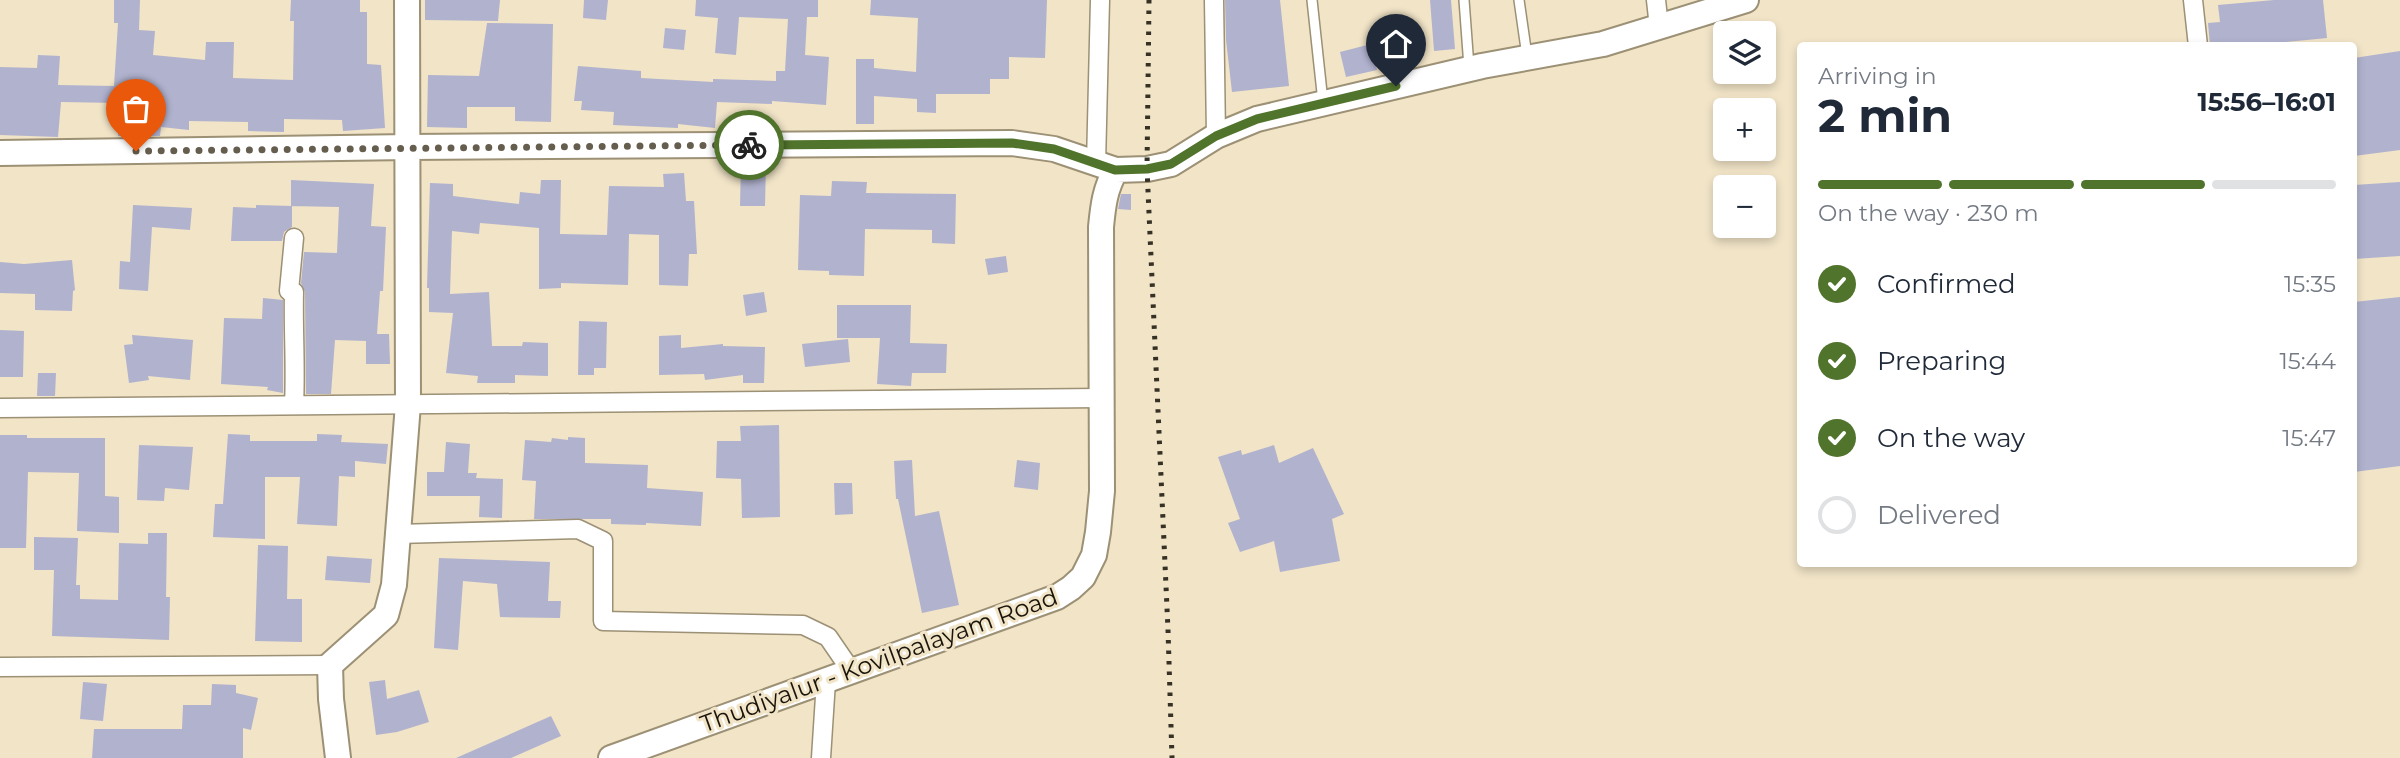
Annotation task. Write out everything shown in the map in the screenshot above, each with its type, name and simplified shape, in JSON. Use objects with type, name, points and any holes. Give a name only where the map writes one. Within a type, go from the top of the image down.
[{"type":"street","points":[[0,667],[330,665],[386,615],[394,585],[408,404],[407,0]]},
{"type":"street","points":[[1100,0],[1106,167]]},
{"type":"street","points":[[1214,0],[1216,136]]},
{"type":"street","points":[[1656,0],[1659,27]]},
{"type":"street","points":[[0,153],[1012,143],[1054,149],[1106,167],[1147,169],[1171,164],[1216,136],[1257,119],[1469,69],[1603,44],[1746,0]]},
{"type":"street","points":[[2193,0],[2198,42]]},
{"type":"street","name":"Thudiyalur - Kovilpalayam Road","points":[[611,758],[1058,597],[1083,578],[1094,555],[1102,491],[1101,227],[1103,201],[1109,181],[1106,167]]},
{"type":"street","points":[[294,238],[289,291],[294,292],[294,405]]},
{"type":"street","points":[[0,408],[1102,398]]},
{"type":"street","points":[[397,534],[578,529],[603,541],[603,621],[803,625],[828,637],[852,672]]},
{"type":"street","points":[[330,665],[338,758]]},
{"type":"street","points":[[821,758],[826,681]]},
{"type":"lane","points":[[1312,0],[1323,103]]},
{"type":"lane","points":[[1464,0],[1469,69]]},
{"type":"lane","points":[[1519,0],[1527,58]]},
{"type":"building","points":[[114,0],[140,0],[139,30],[155,31],[153,55],[205,60],[206,42],[234,42],[233,78],[293,80],[294,21],[290,21],[291,0],[360,0],[360,12],[367,12],[367,64],[381,65],[385,128],[343,131],[342,120],[284,119],[284,132],[248,131],[248,122],[189,121],[189,130],[161,127],[160,136],[118,136],[119,103],[61,102],[58,137],[0,135],[0,67],[37,68],[38,55],[60,56],[58,85],[114,86],[118,23],[114,23]]},
{"type":"building","points":[[425,0],[500,0],[498,21],[425,20]]},
{"type":"building","points":[[584,0],[608,0],[606,20],[583,18]]},
{"type":"building","points":[[696,0],[818,0],[818,17],[807,17],[805,55],[829,57],[826,105],[772,101],[772,104],[717,102],[715,128],[678,124],[678,128],[613,125],[614,112],[581,110],[582,101],[574,101],[578,66],[641,71],[641,78],[713,82],[713,79],[776,81],[776,71],[785,71],[788,19],[739,17],[736,55],[715,53],[718,18],[695,16]]},
{"type":"building","points":[[871,0],[1047,0],[1045,58],[1009,57],[1009,79],[990,79],[990,94],[936,94],[936,113],[917,112],[917,99],[874,96],[874,124],[856,124],[856,59],[874,59],[874,68],[916,72],[918,18],[870,15]]},
{"type":"building","points":[[1225,0],[1280,0],[1289,86],[1232,92]]},
{"type":"building","points":[[1430,0],[1451,0],[1455,49],[1434,51]]},
{"type":"building","points":[[2274,0],[2323,0],[2327,38],[2287,42],[2210,42],[2208,23],[2220,22],[2218,5]]},
{"type":"building","points":[[487,23],[553,24],[551,122],[515,121],[515,107],[467,107],[467,128],[427,127],[428,75],[479,76]]},
{"type":"building","points":[[665,28],[686,30],[684,50],[663,48]]},
{"type":"building","points":[[1371,44],[1377,70],[1346,77],[1340,52]]},
{"type":"building","points":[[2400,51],[2400,150],[2357,156],[2357,58]]},
{"type":"building","points":[[741,162],[766,163],[765,206],[740,206]]},
{"type":"building","points":[[684,173],[686,201],[694,201],[697,254],[689,254],[688,286],[659,285],[659,235],[629,234],[628,285],[561,283],[561,288],[539,289],[539,228],[480,223],[479,234],[452,231],[450,294],[489,292],[492,346],[522,346],[523,342],[548,343],[548,376],[515,375],[515,383],[477,383],[478,376],[446,373],[453,313],[429,312],[427,288],[430,183],[453,184],[453,196],[519,204],[520,192],[540,194],[541,180],[561,180],[560,234],[607,235],[609,186],[664,187],[663,174]]},
{"type":"building","points":[[291,180],[374,184],[371,226],[386,227],[383,291],[380,291],[377,334],[389,334],[390,364],[366,364],[366,341],[335,340],[331,394],[306,394],[305,292],[301,283],[304,252],[337,253],[339,207],[291,206]]},
{"type":"building","points":[[832,181],[867,182],[866,193],[956,194],[955,244],[932,243],[932,230],[865,229],[864,276],[829,275],[829,271],[798,270],[800,195],[831,196]]},
{"type":"building","points":[[2400,182],[2400,256],[2357,259],[2357,185]]},
{"type":"building","points":[[1121,194],[1131,194],[1131,210],[1118,209]]},
{"type":"building","points":[[133,205],[192,208],[190,230],[152,227],[148,291],[119,289],[120,261],[130,262]]},
{"type":"building","points":[[256,205],[292,206],[292,227],[284,232],[282,241],[231,241],[233,207],[256,208]]},
{"type":"building","points":[[1006,256],[1008,272],[988,275],[985,259]]},
{"type":"building","points":[[72,260],[75,290],[72,311],[35,310],[35,294],[0,293],[0,262],[24,264]]},
{"type":"building","points":[[764,292],[767,312],[746,316],[743,295]]},
{"type":"building","points":[[2400,297],[2400,466],[2357,472],[2357,302]]},
{"type":"building","points":[[263,298],[283,300],[283,393],[267,390],[268,387],[221,384],[224,318],[262,319]]},
{"type":"building","points":[[837,305],[911,305],[910,343],[947,344],[946,373],[912,373],[911,386],[877,384],[880,338],[837,338]]},
{"type":"building","points":[[579,321],[607,322],[606,368],[594,368],[594,375],[578,375]]},
{"type":"building","points":[[0,330],[24,331],[23,377],[0,377]]},
{"type":"building","points":[[132,335],[193,340],[190,380],[148,376],[149,380],[129,383],[124,345],[133,344]]},
{"type":"building","points":[[681,335],[681,348],[723,344],[765,347],[764,383],[743,383],[743,375],[705,380],[704,374],[659,375],[659,336]]},
{"type":"building","points":[[848,339],[850,362],[805,367],[802,344]]},
{"type":"building","points":[[38,373],[56,373],[55,396],[37,396]]},
{"type":"building","points":[[779,425],[780,517],[742,518],[741,479],[716,478],[717,441],[741,441],[740,426]]},
{"type":"building","points":[[228,434],[250,435],[250,441],[317,441],[317,434],[342,435],[341,442],[388,444],[386,464],[355,461],[355,477],[339,476],[337,526],[297,524],[300,477],[265,477],[265,539],[213,537],[215,504],[223,504]]},
{"type":"building","points":[[0,435],[27,435],[27,438],[105,438],[105,496],[119,497],[119,533],[77,531],[79,473],[28,472],[26,548],[0,548]]},
{"type":"building","points":[[568,437],[585,438],[585,463],[648,465],[647,488],[703,492],[701,526],[611,524],[611,519],[534,519],[536,481],[522,480],[525,440],[551,442],[552,438],[568,440]]},
{"type":"building","points":[[446,442],[470,444],[468,473],[477,473],[476,478],[503,479],[502,518],[479,517],[480,496],[427,496],[427,472],[444,472]]},
{"type":"building","points":[[139,445],[193,447],[189,490],[165,488],[164,501],[137,500]]},
{"type":"building","points":[[1274,445],[1279,463],[1313,448],[1344,514],[1332,519],[1340,561],[1280,572],[1274,541],[1240,552],[1228,523],[1240,519],[1218,457],[1241,450],[1242,455]]},
{"type":"building","points":[[912,460],[915,516],[939,511],[959,605],[922,613],[896,499],[894,461]]},
{"type":"building","points":[[1017,460],[1040,463],[1038,490],[1014,487]]},
{"type":"building","points":[[834,483],[852,483],[853,514],[835,515]]},
{"type":"building","points":[[148,533],[167,533],[166,597],[170,597],[169,640],[52,636],[54,570],[34,570],[34,537],[78,538],[76,585],[80,585],[80,599],[118,600],[119,543],[148,544]]},
{"type":"building","points":[[258,545],[288,546],[287,599],[302,599],[302,642],[255,641]]},
{"type":"building","points":[[327,556],[372,559],[370,583],[325,580]]},
{"type":"building","points":[[439,558],[550,562],[548,601],[561,601],[560,618],[500,617],[497,584],[463,581],[458,650],[434,648]]},
{"type":"building","points":[[385,680],[387,699],[419,690],[429,722],[376,735],[369,682]]},
{"type":"building","points":[[83,682],[107,684],[103,721],[80,719]]},
{"type":"building","points":[[212,684],[236,685],[236,693],[258,698],[251,730],[243,728],[243,758],[92,758],[94,729],[182,729],[183,705],[211,705]]},
{"type":"building","points":[[551,716],[561,736],[511,758],[456,758]]},
{"type":"railway","points":[[1149,0],[1147,169],[1172,758]]},
{"type":"way so far","points":[[136,151],[749,145]]},
{"type":"route","points":[[749,145],[1012,143],[1054,149],[1115,170],[1147,169],[1171,164],[1216,136],[1257,119],[1396,86]]}]
